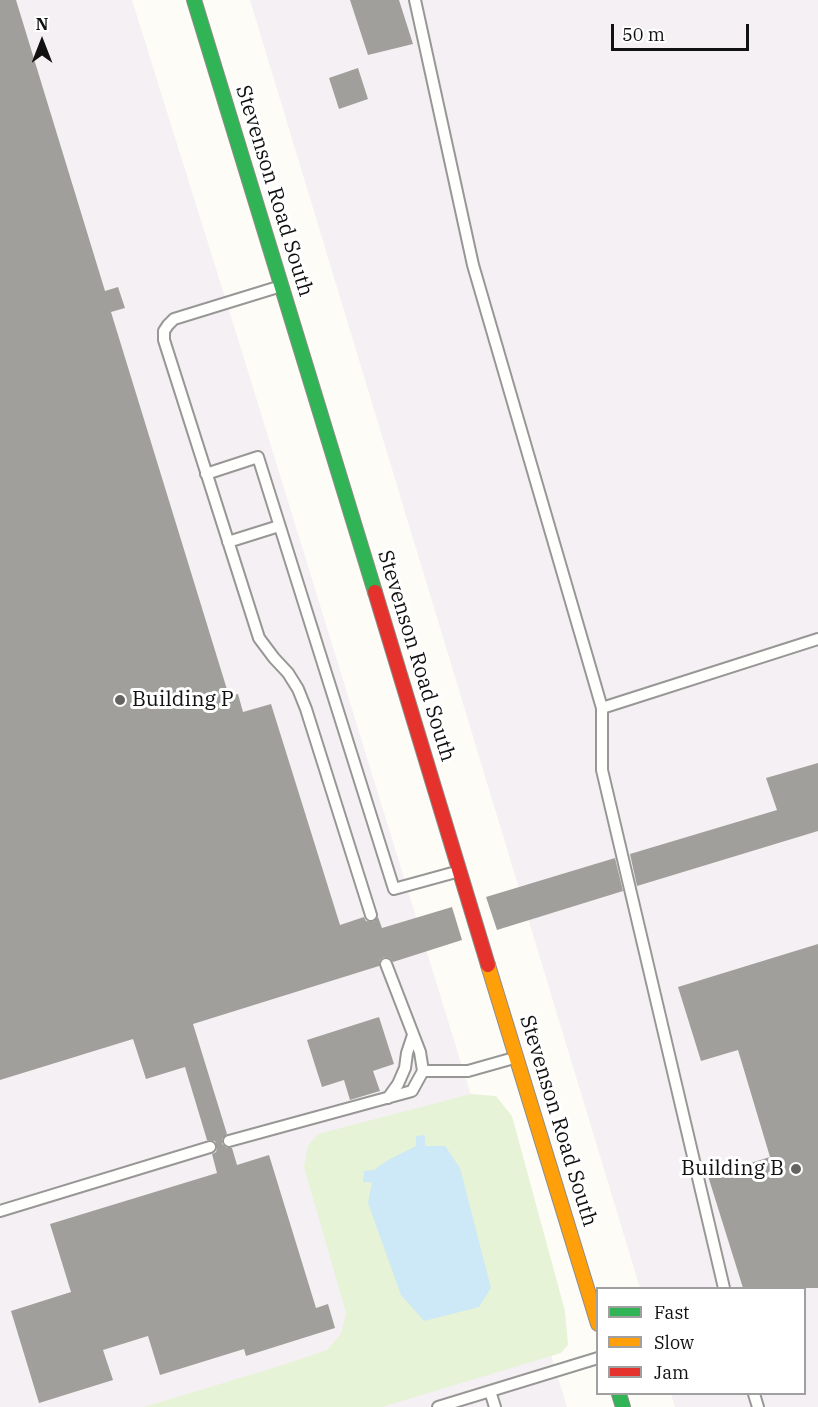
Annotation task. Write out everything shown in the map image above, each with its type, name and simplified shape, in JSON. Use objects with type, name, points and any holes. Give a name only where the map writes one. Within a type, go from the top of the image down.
[{"type":"main road","name":"Stevenson Road South","points":[[194,0],[596,1321]]},
{"type":"lane","points":[[415,0],[473,265],[602,708],[602,770],[724,1287]]},
{"type":"lane","points":[[281,286],[174,319],[164,331],[164,340],[259,638],[298,689],[371,915]]},
{"type":"lane","points":[[206,474],[258,457],[394,889],[460,872]]},
{"type":"lane","points":[[228,542],[279,526]]},
{"type":"lane","points":[[602,708],[818,639]]},
{"type":"lane","points":[[229,1141],[412,1091],[423,1071],[420,1052],[386,964]]},
{"type":"lane","points":[[388,1098],[405,1068],[413,1035]]},
{"type":"lane","points":[[423,1071],[468,1071],[516,1057]]},
{"type":"lane","points":[[0,1211],[210,1148]]},
{"type":"lane","points":[[438,1407],[596,1358]]},
{"type":"lane","points":[[490,1391],[495,1407]]},
{"type":"shaded area","points":[[0,0],[132,0],[567,1407],[0,1407]]},
{"type":"shaded area","points":[[250,0],[818,0],[818,1407],[675,1407],[671,1395],[806,1395],[806,1287],[640,1287]]},
{"type":"green space","points":[[471,1094],[496,1096],[512,1116],[565,1311],[568,1345],[561,1353],[382,1407],[144,1407],[327,1350],[341,1334],[346,1313],[304,1167],[308,1146],[318,1134]]},
{"type":"water","points":[[425,1135],[425,1146],[445,1146],[460,1168],[491,1288],[479,1307],[424,1321],[401,1295],[368,1203],[372,1182],[363,1182],[364,1171],[374,1170],[416,1146],[416,1136]]},
{"type":"building","name":"Building P","points":[[0,0],[16,0],[105,291],[118,287],[125,308],[111,312],[229,696],[238,694],[243,712],[271,704],[340,925],[364,917],[366,921],[373,922],[378,917],[382,928],[452,907],[462,940],[393,962],[390,958],[384,957],[380,960],[379,966],[193,1024],[227,1134],[222,1139],[222,1144],[227,1148],[232,1148],[237,1165],[269,1155],[316,1308],[328,1304],[335,1328],[246,1356],[244,1349],[160,1375],[148,1336],[103,1350],[113,1380],[39,1403],[11,1311],[71,1292],[50,1224],[217,1173],[212,1154],[217,1148],[215,1141],[207,1140],[185,1067],[146,1079],[133,1039],[0,1080]]},
{"type":"building","points":[[350,0],[399,0],[413,44],[368,55]]},
{"type":"building","points":[[358,68],[368,99],[339,109],[329,78]]},
{"type":"building","points":[[818,763],[818,831],[637,886],[630,854],[777,810],[766,778]]},
{"type":"building","points":[[615,858],[623,891],[497,930],[486,897]]},
{"type":"building","name":"Building B","points":[[818,944],[818,1288],[743,1287],[708,1176],[770,1157],[738,1050],[701,1061],[678,987]]},
{"type":"building","points":[[379,1017],[394,1064],[373,1071],[380,1091],[350,1100],[344,1080],[322,1087],[307,1040]]},
{"type":"traffic: fast","points":[[194,0],[375,592]]},
{"type":"traffic: fast","points":[[619,1395],[623,1407]]},
{"type":"traffic: slow","points":[[488,965],[596,1317]]},
{"type":"traffic: jam","points":[[375,592],[488,965]]},
{"type":"place","name":"Building P","points":[[120,700]]},
{"type":"place","name":"Building B","points":[[796,1169]]}]
